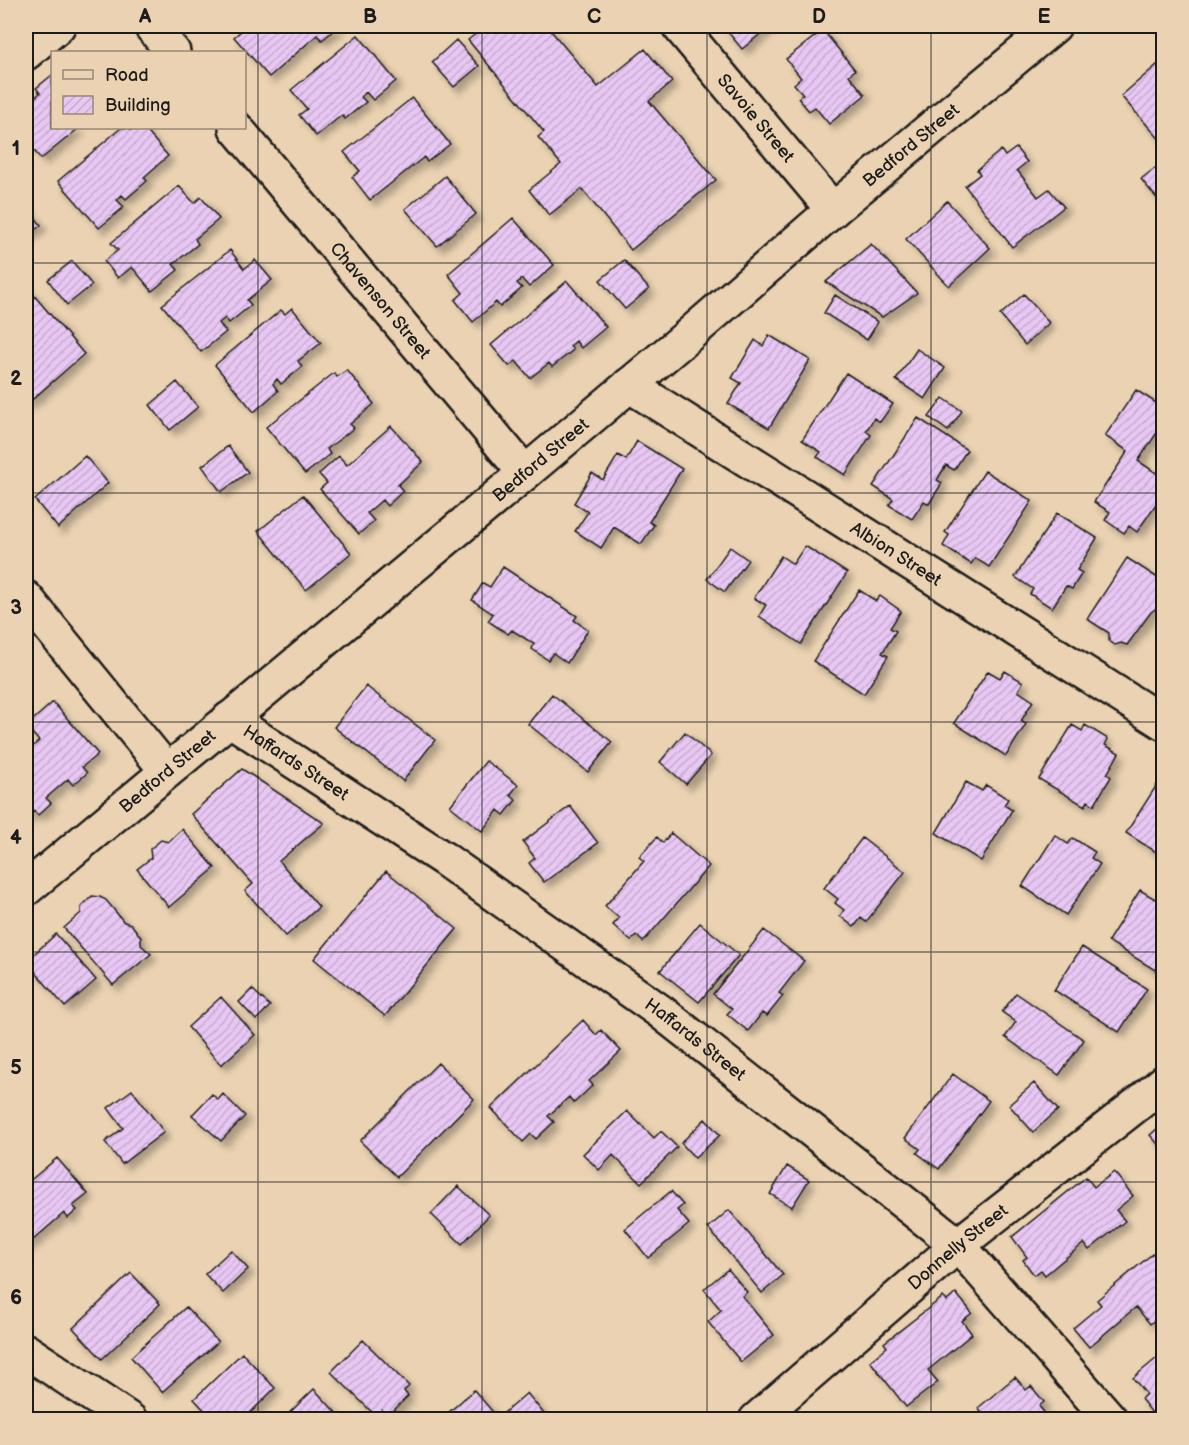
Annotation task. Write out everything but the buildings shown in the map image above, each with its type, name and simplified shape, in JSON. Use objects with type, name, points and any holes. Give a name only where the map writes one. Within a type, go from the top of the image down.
[{"type":"street","points":[[26,53],[58,26]]},
{"type":"street","points":[[151,26],[172,51]]},
{"type":"street","name":"Savoie Street","points":[[679,26],[833,210]]},
{"type":"street","name":"Bedford Street","points":[[26,889],[525,473],[833,210],[1054,26]]},
{"type":"street","name":"Chavenson Street","points":[[237,129],[525,473]]},
{"type":"street","name":"Albion Street","points":[[629,385],[1162,719]]},
{"type":"street","points":[[26,598],[167,771]]},
{"type":"street","name":"Haffards Street","points":[[229,719],[444,859],[660,1012],[958,1245],[1111,1419]]},
{"type":"street","name":"Donnelly Street","points":[[756,1419],[958,1245],[1164,1082]]},
{"type":"street","points":[[26,1351],[130,1419]]}]
